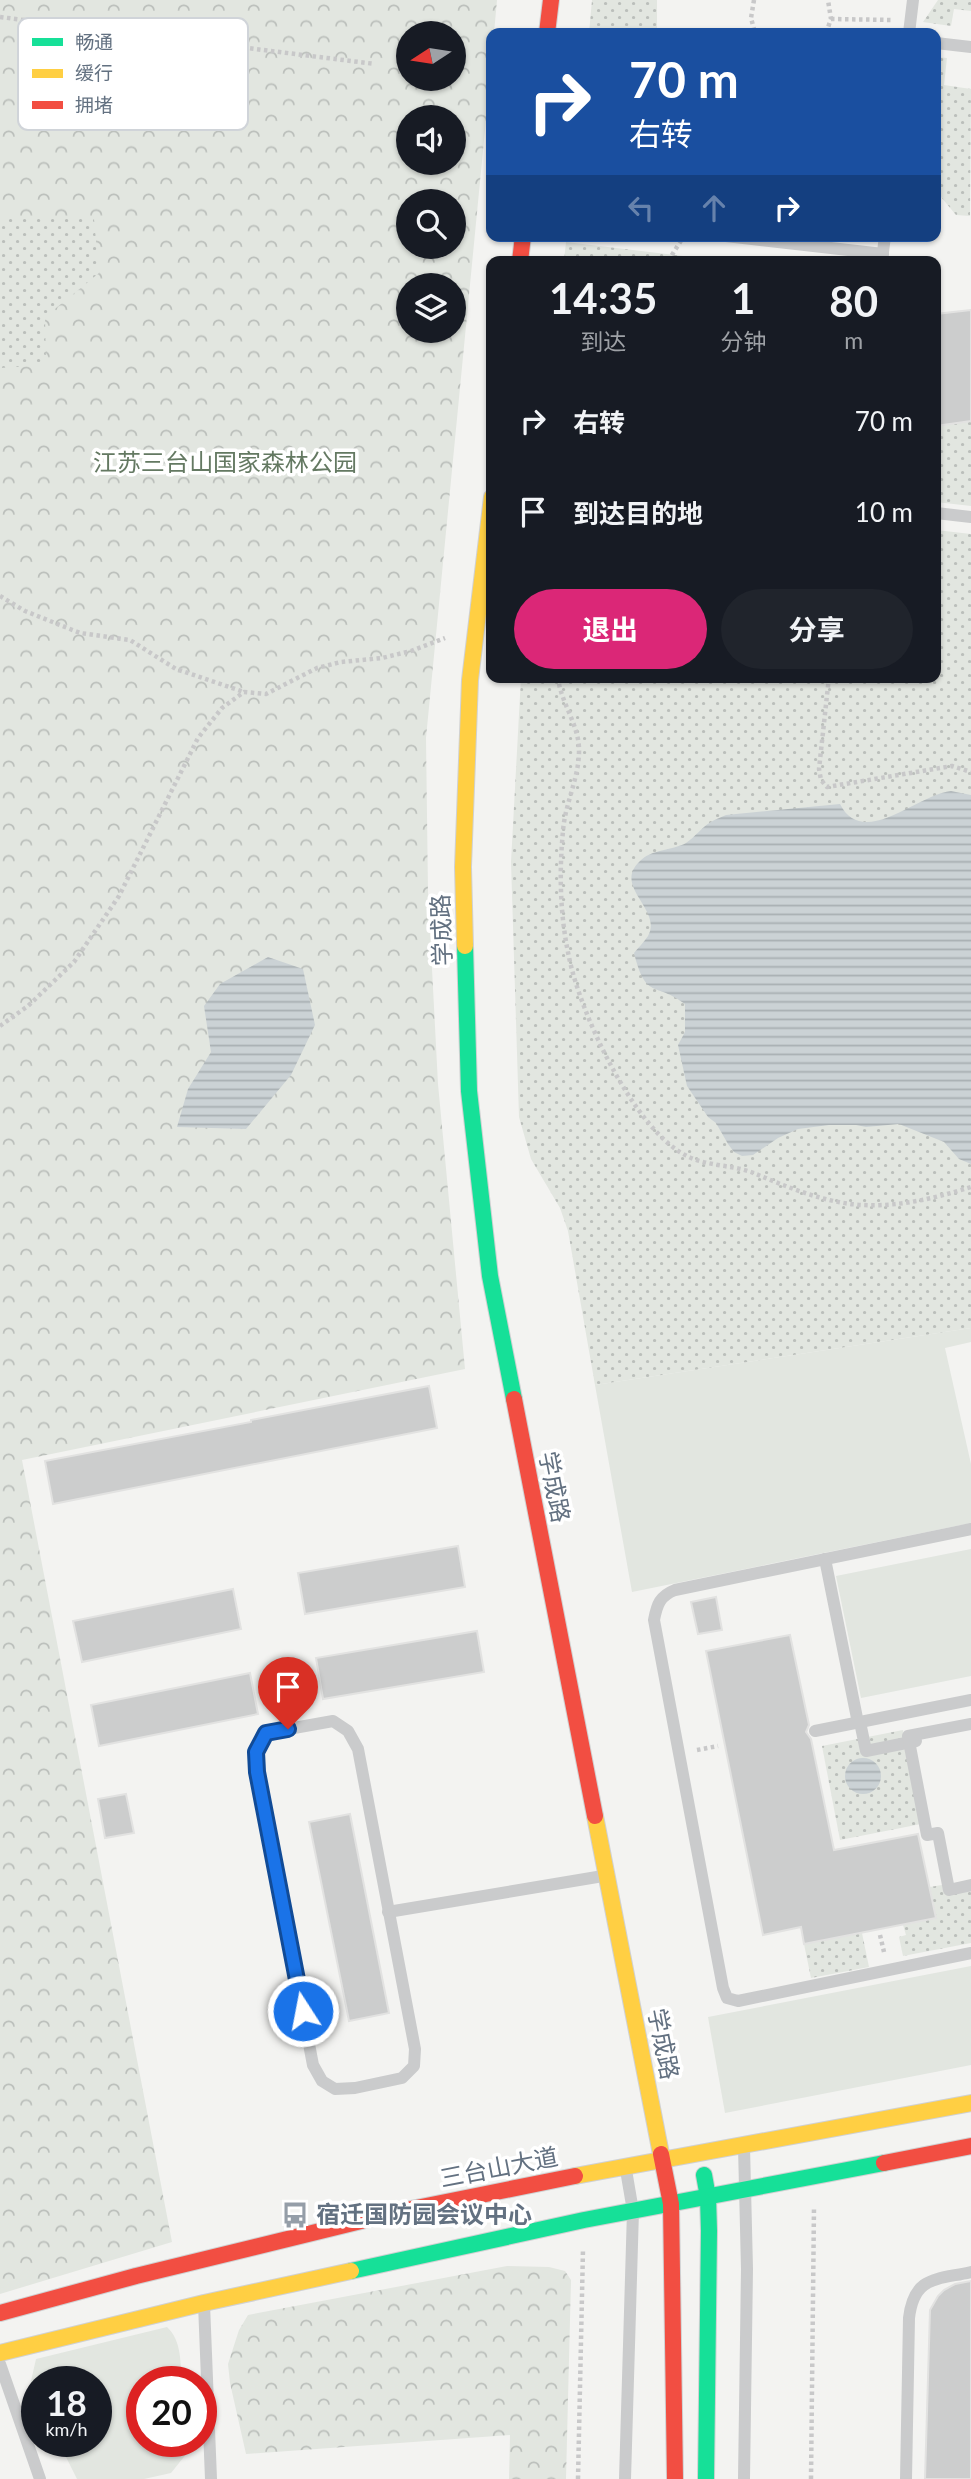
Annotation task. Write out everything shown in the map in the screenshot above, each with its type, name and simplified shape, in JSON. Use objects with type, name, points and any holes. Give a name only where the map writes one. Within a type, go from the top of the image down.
[{"type":"main road","points":[[548,28],[551,0]]},
{"type":"main road","name":"学成路","points":[[486,545],[470,680],[463,867],[469,1091],[490,1276],[671,2204],[675,2479]]},
{"type":"main road","name":"三台山大道","points":[[0,2313],[136,2276],[406,2210],[662,2159],[971,2103]]},
{"type":"main road","points":[[0,2353],[204,2303],[584,2220],[971,2146]]},
{"type":"main road","points":[[699,2152],[708,2197],[706,2479]]},
{"type":"lane","points":[[910,27],[913,0]]},
{"type":"lane","points":[[941,44],[971,47]]},
{"type":"lane","points":[[771,242],[876,256]]},
{"type":"lane","points":[[941,514],[971,517]]},
{"type":"lane","points":[[971,1529],[674,1590],[662,1595],[656,1606],[654,1620],[727,1998],[738,2001],[971,1953]]},
{"type":"lane","points":[[825,1559],[866,1751],[971,1730]]},
{"type":"lane","points":[[815,1731],[971,1700]]},
{"type":"lane","points":[[332,1721],[348,1731],[358,1749],[388,1912],[415,2049],[414,2066],[402,2078],[355,2088],[335,2089],[322,2081],[313,2064],[257,1772],[256,1752],[266,1733],[332,1721]]},
{"type":"lane","points":[[971,1724],[908,1736],[928,1835],[938,1833],[949,1890],[971,1885]]},
{"type":"lane","points":[[388,1912],[607,1876]]},
{"type":"lane","points":[[744,2144],[747,2269],[744,2479]]},
{"type":"lane","points":[[924,2155],[971,2158]]},
{"type":"lane","points":[[625,2479],[633,2211],[626,2166]]},
{"type":"lane","points":[[906,2479],[911,2300],[918,2288],[930,2281],[971,2272]]},
{"type":"lane","points":[[204,2303],[211,2479]]},
{"type":"lane","points":[[0,2364],[40,2479]]},
{"type":"path","points":[[754,0],[751,18],[754,28]]},
{"type":"path","points":[[828,0],[831,19],[828,28]]},
{"type":"path","points":[[0,17],[18,19]]},
{"type":"path","points":[[831,19],[910,27]]},
{"type":"path","points":[[248,48],[374,64]]},
{"type":"path","points":[[0,596],[25,611],[80,633],[130,640],[176,669],[244,692],[266,694],[317,668],[411,651],[476,625]]},
{"type":"path","points":[[560,683],[579,747],[563,829],[560,897],[569,959],[594,1032],[628,1096],[657,1133],[688,1157],[748,1171],[773,1182],[849,1203],[895,1204],[942,1196],[971,1187]]},
{"type":"path","points":[[829,683],[819,769],[821,780],[827,787],[952,766],[971,772]]},
{"type":"path","points":[[0,1026],[28,1006],[74,962],[119,896],[198,738],[222,708],[244,692]]},
{"type":"path","points":[[810,2479],[814,2176]]},
{"type":"path","points":[[578,2479],[584,2220]]},
{"type":"green space","name":"江苏三台山国家森林公园","points":[[0,0],[497,0],[494,28],[486,28],[486,120],[466,326],[466,273],[396,273],[396,343],[464,343],[426,738],[428,892],[438,1084],[465,1369],[22,1460],[172,2242],[0,2294]]},
{"type":"green space","points":[[592,0],[657,0],[657,28],[589,28]]},
{"type":"green space","points":[[938,0],[971,0],[971,11],[954,9],[951,26],[923,22]]},
{"type":"green space","points":[[941,57],[947,58],[944,85],[971,89],[970,216],[956,215],[941,197]]},
{"type":"green space","points":[[0,218],[94,219],[99,273],[45,317],[46,365],[0,368]]},
{"type":"green space","points":[[566,242],[683,256],[565,256]]},
{"type":"green space","points":[[971,421],[971,506],[941,503],[941,425]]},
{"type":"green space","points":[[941,531],[971,534],[971,1328],[595,1385],[568,1231],[560,1208],[531,1159],[519,1117],[511,862],[521,683],[941,683]]},
{"type":"green space","points":[[971,1328],[971,1342],[945,1348],[971,1464],[971,1523],[632,1592],[595,1385]]},
{"type":"green space","points":[[971,1549],[971,1676],[861,1698],[836,1576]]},
{"type":"green space","points":[[903,1730],[921,1824],[840,1840],[822,1746]]},
{"type":"green space","points":[[971,1880],[971,1943],[903,1956],[899,1937],[906,1935],[903,1925],[936,1918],[930,1887]]},
{"type":"green space","points":[[862,1933],[869,1967],[811,1978],[804,1944]]},
{"type":"green space","points":[[971,1966],[971,2065],[725,2113],[708,2017]]},
{"type":"green space","points":[[507,2266],[549,2267],[565,2271],[571,2280],[566,2479],[509,2479],[510,2435],[246,2454],[228,2364],[239,2330],[248,2315]]},
{"type":"green space","points":[[167,2327],[178,2345],[181,2366],[126,2366],[126,2457],[184,2457],[171,2473],[144,2479],[77,2479],[66,2457],[112,2457],[112,2366],[34,2366],[36,2359]]},
{"type":"shaded area","points":[[951,791],[971,795],[971,1164],[959,1159],[944,1142],[899,1124],[866,1127],[829,1125],[798,1129],[778,1138],[753,1155],[742,1156],[734,1152],[716,1123],[708,1117],[687,1086],[678,1045],[685,1032],[685,1004],[653,988],[638,968],[634,953],[648,936],[651,926],[634,889],[633,871],[645,857],[686,843],[708,824],[726,815],[840,804],[850,817],[862,822],[877,821],[938,794]]},
{"type":"shaded area","points":[[268,957],[303,969],[315,1025],[291,1075],[246,1129],[177,1127],[188,1089],[211,1052],[204,1006],[220,984]]},
{"type":"shaded area","points":[[863,1758],[876,1763],[881,1776],[876,1789],[863,1794],[850,1789],[845,1776],[850,1763]]},
{"type":"building","points":[[971,310],[971,421],[941,425],[941,313]]},
{"type":"building","points":[[429,1386],[437,1428],[53,1504],[45,1461]]},
{"type":"building","points":[[458,1546],[465,1587],[305,1614],[298,1573]]},
{"type":"building","points":[[233,1589],[241,1629],[82,1662],[73,1621]]},
{"type":"building","points":[[716,1597],[722,1630],[698,1634],[691,1602]]},
{"type":"building","points":[[477,1631],[484,1672],[323,1699],[316,1658]]},
{"type":"building","points":[[790,1635],[809,1725],[806,1732],[811,1739],[834,1850],[918,1834],[936,1918],[804,1944],[801,1927],[763,1935],[706,1651]]},
{"type":"building","points":[[250,1673],[258,1714],[99,1746],[91,1705]]},
{"type":"building","points":[[126,1794],[134,1833],[105,1838],[98,1799]]},
{"type":"building","points":[[350,1814],[389,2013],[349,2021],[309,1822]]},
{"type":"building","points":[[971,2281],[971,2479],[925,2479],[930,2310],[944,2290],[955,2284]]},
{"type":"traffic: fast","points":[[465,946],[469,1091],[490,1276],[514,1399]]},
{"type":"traffic: fast","points":[[351,2271],[584,2220],[884,2163]]},
{"type":"traffic: fast","points":[[704,2175],[709,2231],[706,2479]]},
{"type":"traffic: slow","points":[[465,946],[463,867],[470,680],[486,547]]},
{"type":"traffic: slow","points":[[595,1816],[661,2154]]},
{"type":"traffic: slow","points":[[575,2176],[971,2103]]},
{"type":"traffic: slow","points":[[0,2353],[204,2303],[351,2271]]},
{"type":"traffic: jam","points":[[548,28],[551,0]]},
{"type":"traffic: jam","points":[[521,256],[522,242]]},
{"type":"traffic: jam","points":[[514,1399],[595,1816]]},
{"type":"traffic: jam","points":[[884,2163],[971,2146]]},
{"type":"traffic: jam","points":[[661,2154],[671,2204],[675,2479]]},
{"type":"traffic: jam","points":[[0,2313],[136,2276],[406,2210],[575,2176]]},
{"type":"place","name":"宿迁国防园会议中心","points":[[295,2215]]},
{"type":"route","points":[[288,1729],[266,1733],[256,1752],[257,1772],[303,2011]]}]
